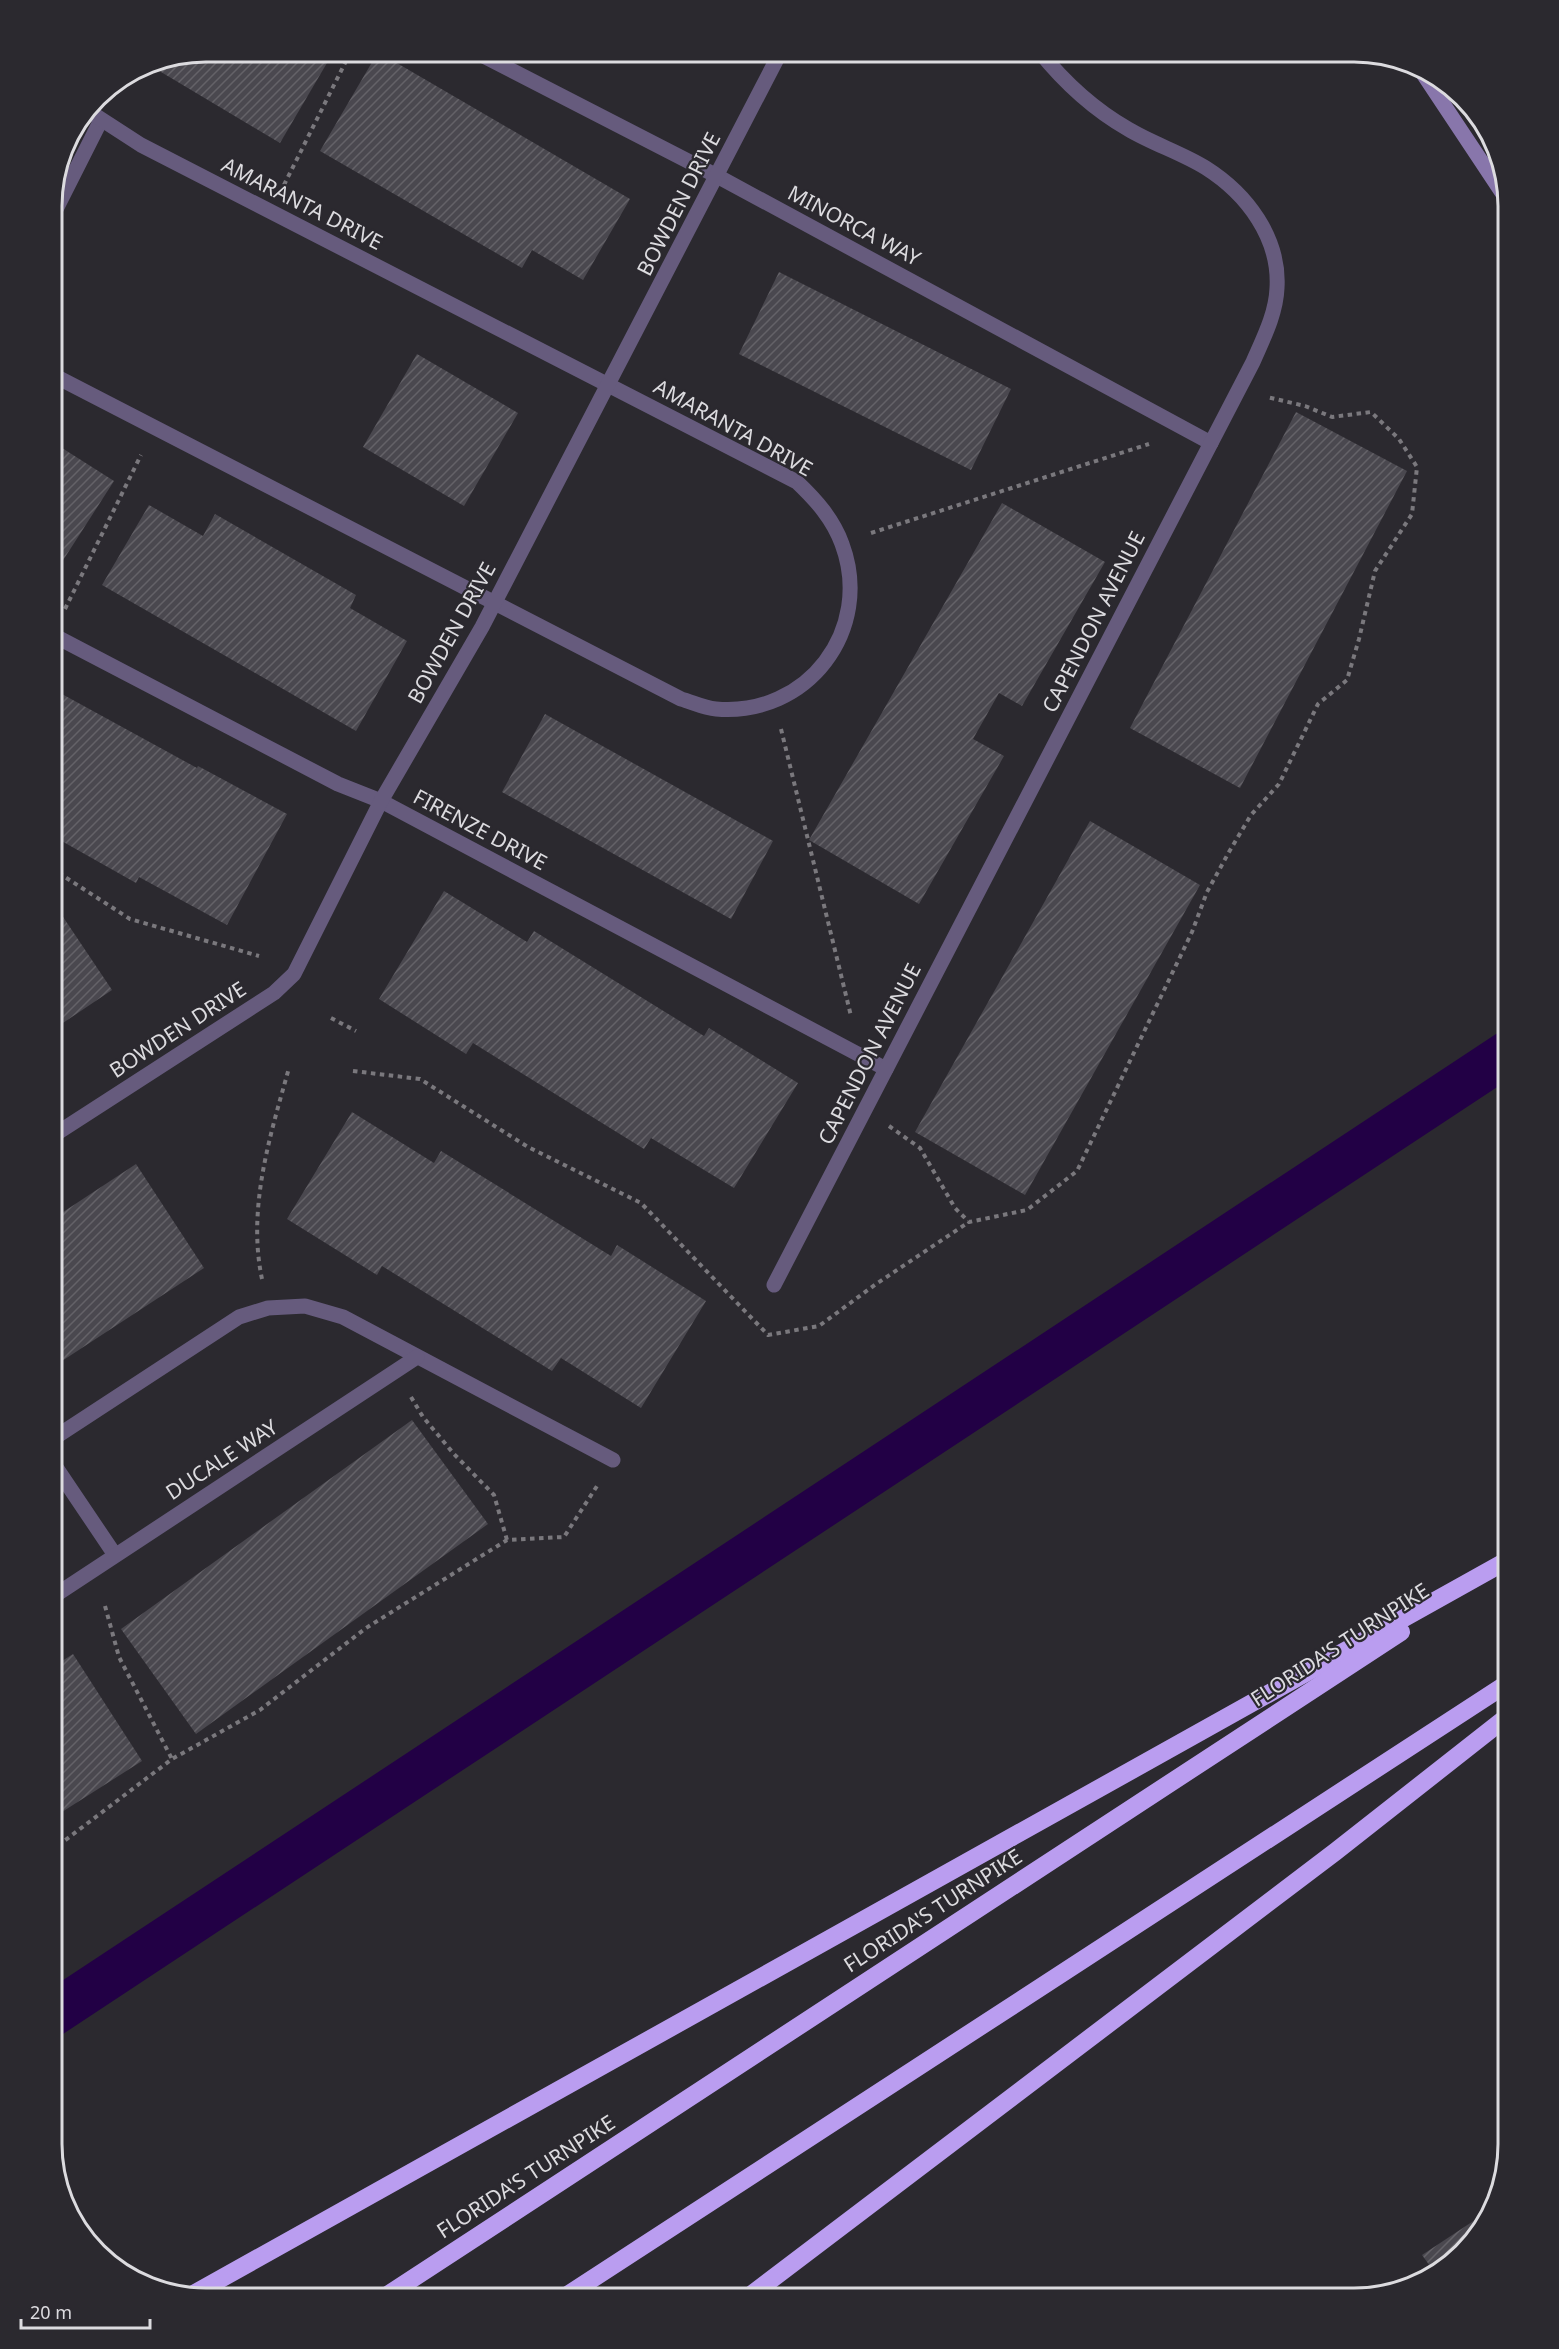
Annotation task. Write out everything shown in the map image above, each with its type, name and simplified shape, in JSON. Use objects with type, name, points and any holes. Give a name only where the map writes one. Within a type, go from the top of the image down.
[{"type":"highway","points":[[206,2287],[1498,1567]]},
{"type":"highway","name":"FLORIDA'S TURNPIKE","points":[[400,2287],[1498,1568]]},
{"type":"highway","points":[[579,2287],[1498,1690]]},
{"type":"highway","points":[[761,2287],[1335,1852],[1498,1724]]},
{"type":"main road","points":[[1429,83],[1496,184]]},
{"type":"street","name":"MINORCA WAY","points":[[495,62],[717,176],[1211,443]]},
{"type":"street","name":"BOWDEN DRIVE","points":[[62,1130],[274,993],[294,974],[381,801],[494,603],[775,62]]},
{"type":"street","name":"CAPENDON AVENUE","points":[[774,1285],[1211,443],[1269,326],[1277,290],[1276,266],[1267,233],[1248,205],[1229,184],[1204,167],[1127,129],[1081,96],[1048,62]]},
{"type":"street","name":"AMARANTA DRIVE","points":[[62,380],[681,699],[716,709],[771,703],[818,673],[832,653],[842,632],[849,604],[849,572],[842,545],[830,520],[815,499],[797,482],[141,145],[94,115]]},
{"type":"street","points":[[62,197],[101,120]]},
{"type":"street","name":"FIRENZE DRIVE","points":[[62,640],[338,783],[381,801],[886,1069]]},
{"type":"street","points":[[62,1433],[239,1317],[268,1308],[305,1306],[343,1317],[613,1460]]},
{"type":"street","name":"DUCALE WAY","points":[[62,1591],[417,1357]]},
{"type":"street","points":[[62,1476],[115,1555]]},
{"type":"path","points":[[284,186],[346,62]]},
{"type":"path","points":[[353,1071],[420,1079],[528,1147],[641,1203],[768,1335],[819,1326],[876,1284],[969,1222],[1027,1210],[1077,1171],[1192,932],[1207,892],[1228,852],[1251,815],[1279,784],[1318,704],[1347,680],[1375,571],[1412,514],[1418,467],[1399,439],[1371,412],[1332,417],[1305,406],[1264,396]]},
{"type":"path","points":[[867,534],[1156,442]]},
{"type":"path","points":[[62,613],[135,471],[145,446]]},
{"type":"path","points":[[779,723],[851,1017]]},
{"type":"path","points":[[62,875],[130,919],[259,956]]},
{"type":"path","points":[[331,1018],[356,1031]]},
{"type":"path","points":[[268,1308],[260,1271],[257,1198],[289,1068]]},
{"type":"path","points":[[885,1122],[920,1148],[955,1208],[969,1222]]},
{"type":"path","points":[[396,1370],[423,1417],[454,1454],[494,1495],[507,1540]]},
{"type":"path","points":[[62,1843],[172,1759],[260,1710],[366,1628],[507,1540],[564,1537],[613,1460]]},
{"type":"path","points":[[105,1606],[119,1657],[172,1759]]},
{"type":"building","points":[[196,62],[328,62],[280,143],[157,70]]},
{"type":"building","points":[[372,62],[395,62],[630,199],[583,280],[532,250],[522,268],[320,151]]},
{"type":"building","points":[[779,272],[1011,389],[971,470],[739,354]]},
{"type":"building","points":[[417,354],[518,413],[464,506],[363,447]]},
{"type":"building","points":[[1296,412],[1407,471],[1240,788],[1130,728]]},
{"type":"building","points":[[62,448],[114,481],[62,562]]},
{"type":"building","points":[[1002,503],[1105,562],[1022,706],[999,693],[973,739],[1004,756],[919,904],[809,840]]},
{"type":"building","points":[[149,505],[203,536],[215,514],[356,595],[350,608],[407,641],[356,731],[102,585]]},
{"type":"building","points":[[62,694],[287,814],[227,925],[139,877],[136,883],[62,841]]},
{"type":"building","points":[[545,714],[773,841],[731,919],[502,792]]},
{"type":"building","points":[[1090,821],[1200,885],[1025,1195],[915,1132]]},
{"type":"building","points":[[444,891],[527,942],[534,931],[704,1036],[709,1028],[798,1083],[734,1188],[651,1138],[644,1149],[473,1043],[466,1054],[379,999]]},
{"type":"building","points":[[62,915],[112,990],[62,1024]]},
{"type":"building","points":[[352,1112],[434,1163],[441,1151],[611,1256],[617,1245],[706,1301],[641,1408],[561,1358],[552,1371],[382,1266],[377,1275],[287,1219]]},
{"type":"building","points":[[136,1164],[204,1268],[62,1361],[62,1213]]},
{"type":"building","points":[[412,1420],[488,1524],[196,1734],[121,1629]]},
{"type":"building","points":[[73,1654],[142,1761],[62,1812],[62,1661]]},
{"type":"building","points":[[1476,2219],[1455,2245],[1430,2266],[1422,2255]]},
{"type":"waterway","points":[[62,2008],[1498,1060]]}]
